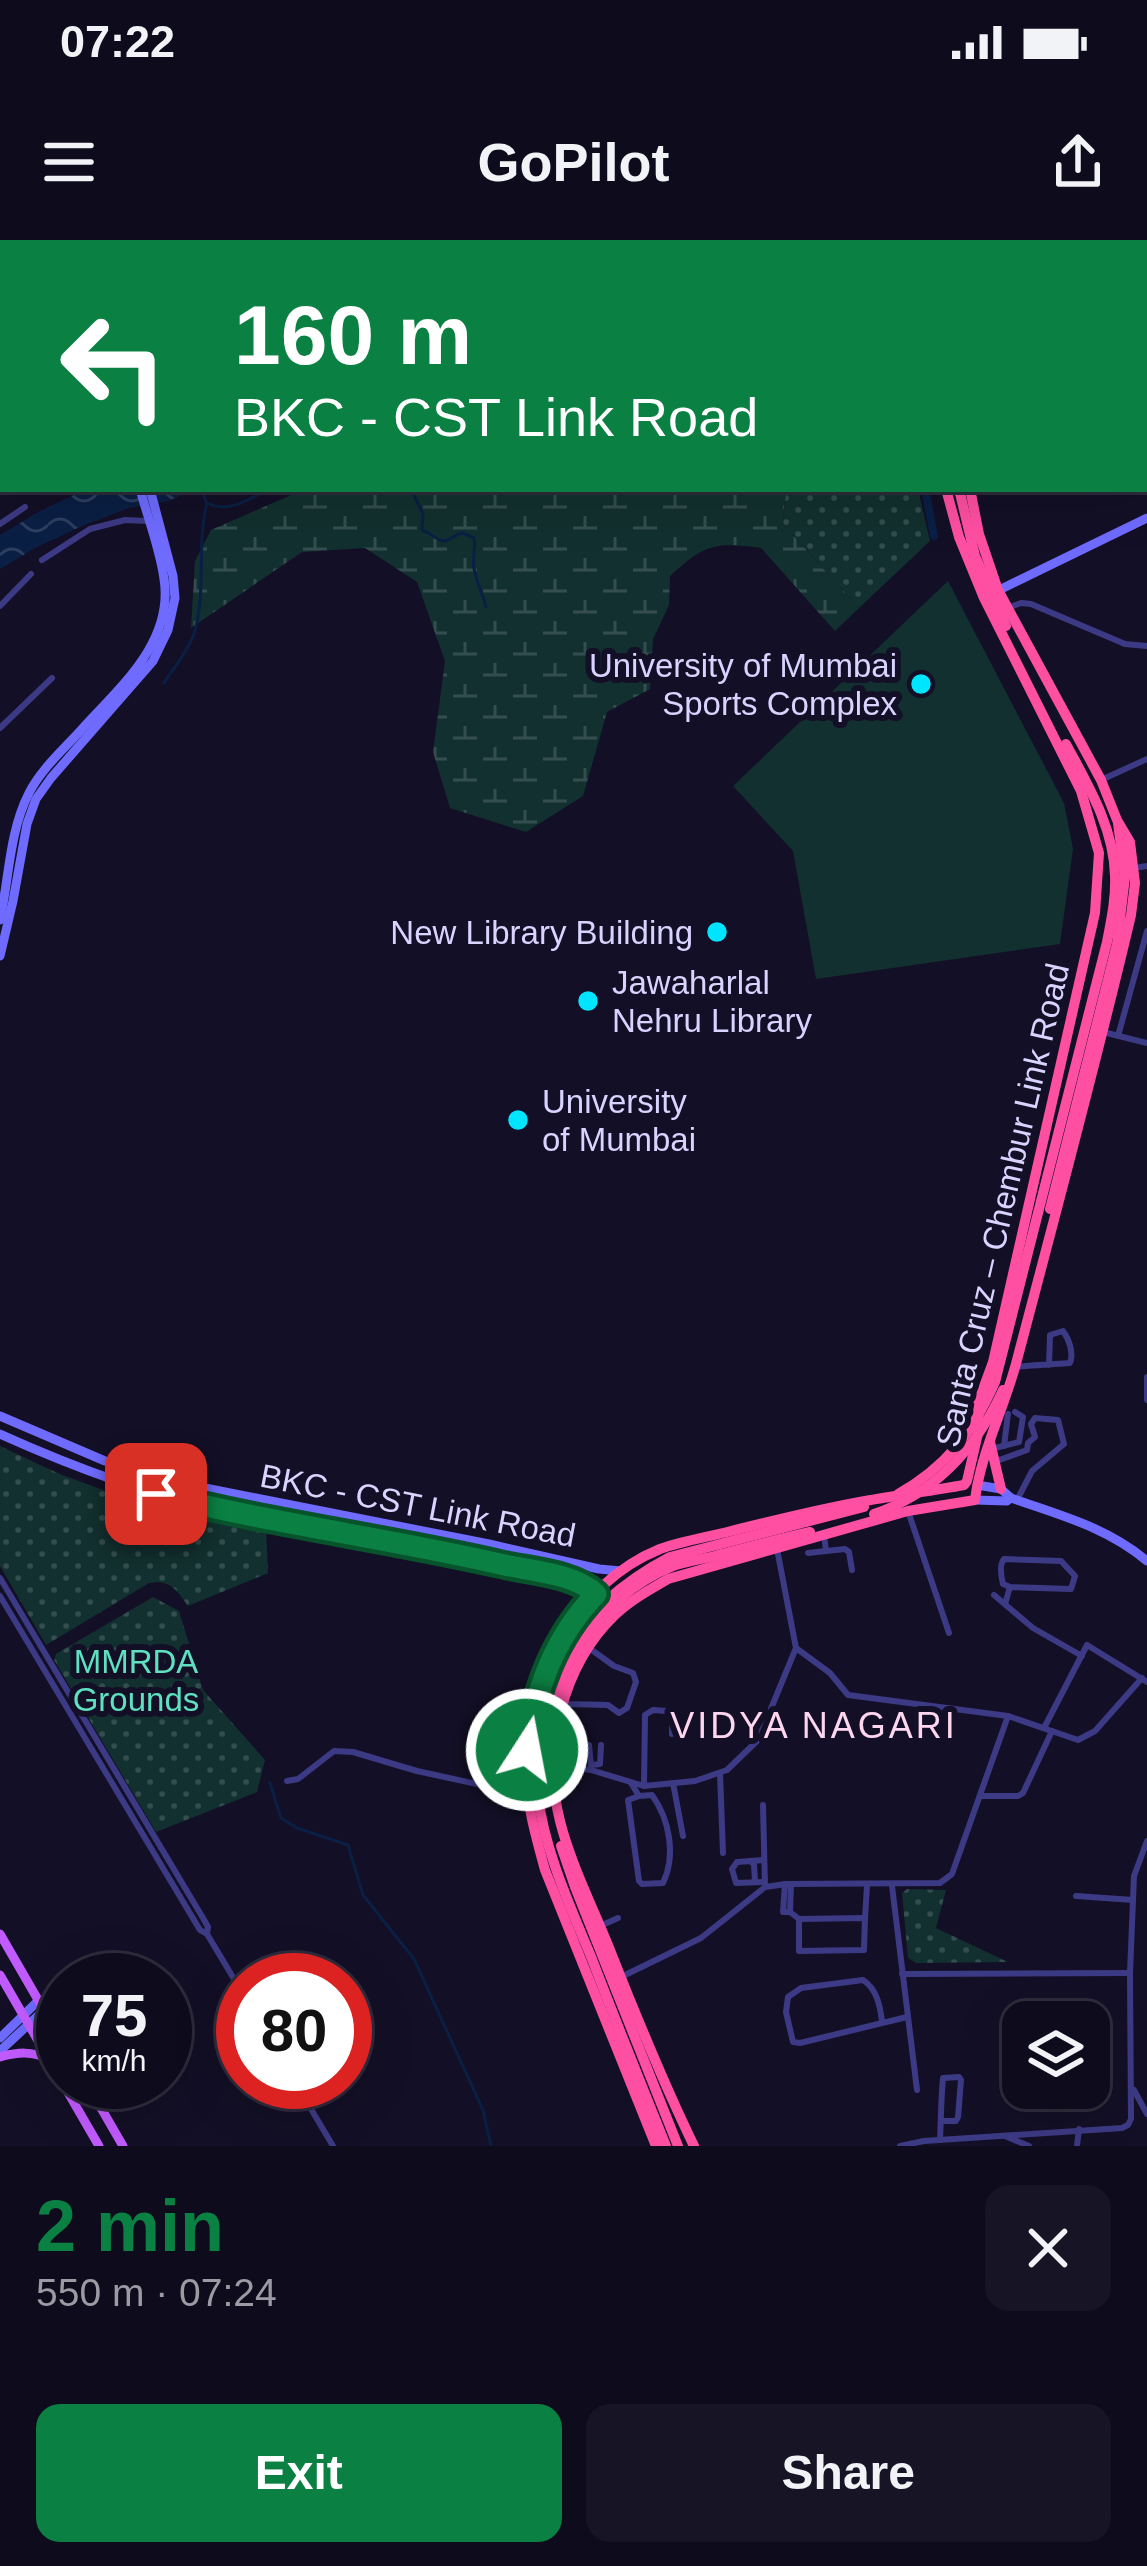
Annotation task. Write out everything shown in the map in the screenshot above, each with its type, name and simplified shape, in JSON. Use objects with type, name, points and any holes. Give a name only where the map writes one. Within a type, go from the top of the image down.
[{"type":"highway","name":"Santa Cruz – Chembur Link Road","points":[[947,492],[959,537],[985,598],[1081,791],[1099,853],[1095,913],[993,1362],[978,1402],[991,1445]]},
{"type":"highway","points":[[660,2146],[544,1825],[536,1757],[550,1687],[567,1646],[591,1614],[640,1573],[670,1557],[890,1498],[944,1463],[963,1441],[995,1382],[1107,942],[1115,878],[1109,836],[988,588],[959,492]]},
{"type":"highway","name":"Santa Cruz – Chembur Link Road","points":[[968,1500],[1009,1411],[1015,1367],[1103,1032],[1140,867],[1101,780],[998,590],[971,492]]},
{"type":"highway","points":[[678,2146],[575,1887],[554,1822],[545,1757],[564,1677],[575,1651],[598,1620],[623,1597],[673,1566],[893,1507],[950,1470],[989,1419],[1014,1350],[1117,944],[1124,898],[1118,820]]},
{"type":"highway","points":[[1049,1116],[1080,1123]]},
{"type":"highway","points":[[868,1500],[924,1472],[952,1447],[978,1402],[1009,1411]]},
{"type":"highway","points":[[914,1494],[942,1486],[991,1445],[1009,1496]]},
{"type":"highway","name":"Santa Cruz – Chembur Link Road","points":[[660,2146],[539,1848],[526,1769],[531,1722],[549,1661],[596,1594],[623,1571],[661,1550],[868,1500],[971,1485]]},
{"type":"highway","points":[[694,2146],[662,2080],[560,1824],[552,1765],[563,1703],[574,1676],[614,1617],[668,1579],[908,1511],[968,1500]]},
{"type":"highway","points":[[531,1722],[557,1728]]},
{"type":"highway","points":[[539,1848],[545,1850],[660,2146]]},
{"type":"main road","points":[[0,1934],[36,1997]]},
{"type":"main road","points":[[0,1975],[36,2037]]},
{"type":"main road","points":[[0,2054],[36,2053]]},
{"type":"main road","points":[[78,2109],[99,2146]]},
{"type":"main road","points":[[102,2109],[123,2146]]},
{"type":"street","points":[[0,956],[18,822],[28,796],[44,772],[161,647],[175,598],[173,576],[141,492]]},
{"type":"street","points":[[150,492],[150,516]]},
{"type":"street","points":[[0,524],[26,507]]},
{"type":"street","points":[[42,560],[90,529],[150,516]]},
{"type":"street","points":[[985,598],[1147,518]]},
{"type":"street","points":[[0,606],[31,574]]},
{"type":"street","points":[[1007,608],[1030,604],[1125,644],[1147,646]]},
{"type":"street","points":[[0,728],[52,678]]},
{"type":"street","points":[[1101,780],[1147,759]]},
{"type":"street","points":[[1118,1036],[1147,931]]},
{"type":"street","points":[[1103,1032],[1147,1043]]},
{"type":"street","points":[[1015,1367],[1049,1365],[1070,1363],[1063,1331],[1050,1335],[1049,1365]]},
{"type":"street","points":[[1147,1377],[1147,1400]]},
{"type":"street","points":[[991,1445],[1019,1442],[1023,1417],[1009,1411]]},
{"type":"street","name":"BKC - CST Link Road","points":[[0,1416],[138,1472],[225,1494],[623,1571]]},
{"type":"street","points":[[968,1500],[1007,1501],[1064,1444],[1058,1420],[1035,1418],[1031,1424],[1035,1437],[1028,1450],[991,1445]]},
{"type":"street","name":"BKC - CST Link Road","points":[[0,1434],[57,1460],[220,1511],[485,1561],[575,1581],[596,1594]]},
{"type":"street","points":[[57,1460],[63,1444]]},
{"type":"street","points":[[133,1486],[138,1472]]},
{"type":"street","points":[[971,1485],[1098,1528],[1147,1561]]},
{"type":"street","points":[[908,1511],[949,1633]]},
{"type":"street","points":[[552,1765],[591,1767],[644,1786],[673,1783],[727,1770],[758,1740],[796,1648],[774,1520]]},
{"type":"street","points":[[382,1539],[384,1523]]},
{"type":"street","points":[[824,1535],[826,1551]]},
{"type":"street","points":[[485,1561],[488,1544]]},
{"type":"street","points":[[808,1553],[845,1549],[852,1570]]},
{"type":"street","points":[[1004,1558],[1061,1561],[1075,1576],[1071,1589],[1010,1587],[1001,1578],[1004,1558]]},
{"type":"street","points":[[0,1578],[203,1918],[207,1934]]},
{"type":"street","points":[[1005,1604],[1010,1587]]},
{"type":"street","points":[[994,1595],[1033,1628],[1082,1656]]},
{"type":"street","points":[[0,1596],[195,1923],[218,1953]]},
{"type":"street","points":[[796,1648],[830,1673],[848,1695],[1008,1716],[1048,1729],[1078,1740],[1095,1731],[1144,1680],[1088,1646],[1048,1729],[1023,1792],[981,1796]]},
{"type":"street","points":[[563,1703],[603,1705],[619,1713],[627,1708],[636,1682],[633,1673],[589,1648]]},
{"type":"street","points":[[644,1786],[645,1715],[667,1711],[672,1734]]},
{"type":"street","points":[[764,1859],[733,1865],[733,1882],[892,1885],[947,1880],[1008,1716]]},
{"type":"street","points":[[589,1744],[591,1767]]},
{"type":"street","points":[[591,1767],[600,1764],[601,1745]]},
{"type":"street","points":[[287,1781],[298,1779],[334,1750],[527,1795]]},
{"type":"street","points":[[720,1773],[723,1853]]},
{"type":"street","points":[[673,1783],[683,1837]]},
{"type":"street","points":[[631,1784],[639,1796]]},
{"type":"street","points":[[651,1794],[663,1810],[671,1863],[665,1882],[639,1881],[628,1804],[630,1798],[639,1796],[651,1794]]},
{"type":"street","points":[[621,1977],[701,1938],[762,1884],[763,1805]]},
{"type":"street","points":[[900,2146],[1128,2125],[1133,2087],[1134,1876],[1147,1841]]},
{"type":"street","points":[[750,1861],[762,1884]]},
{"type":"street","points":[[788,1884],[786,1912],[799,1919],[865,1918]]},
{"type":"street","points":[[799,1919],[799,1951],[864,1950],[867,1885]]},
{"type":"street","points":[[892,1885],[917,2090]]},
{"type":"street","points":[[1076,1896],[1133,1900]]},
{"type":"street","points":[[600,1926],[618,1918]]},
{"type":"street","points":[[902,1974],[1130,1973]]},
{"type":"street","points":[[882,2021],[880,2005],[863,1981],[801,1988],[788,1997],[788,2032],[793,2042],[907,2017]]},
{"type":"street","points":[[0,2038],[36,2011]]},
{"type":"street","points":[[0,2054],[26,2020]]},
{"type":"street","points":[[940,2140],[943,2078],[959,2077],[958,2117],[941,2121]]},
{"type":"street","points":[[1133,2087],[1147,2114]]},
{"type":"street","points":[[311,2109],[333,2146]]},
{"type":"street","points":[[1077,2146],[1079,2129]]},
{"type":"street","points":[[1005,2136],[1030,2146]]},
{"type":"green space","points":[[298,492],[786,492],[783,524],[859,608],[835,631],[761,548],[721,546],[693,557],[670,576],[669,605],[653,639],[650,689],[607,712],[583,796],[526,832],[450,808],[433,752],[445,661],[417,582],[365,548],[302,552],[191,628],[195,561],[211,530]]},
{"type":"green space","points":[[786,492],[919,492],[930,541],[859,608],[783,524]]},
{"type":"green space","name":"University of Mumbai Sports Complex","points":[[948,581],[1064,803],[1073,849],[1060,944],[816,979],[793,851],[733,786]]},
{"type":"green space","name":"MMRDA Grounds","points":[[0,1446],[122,1496],[266,1528],[268,1573],[188,1606],[172,1587],[149,1583],[46,1645],[0,1566]]},
{"type":"green space","name":"MMRDA Grounds","points":[[153,1597],[179,1611],[203,1690],[265,1760],[257,1792],[156,1832],[54,1660],[56,1654]]},
{"type":"green space","points":[[907,1889],[946,1890],[936,1928],[1008,1962],[916,1963],[908,1958],[902,1893]]},
{"type":"water","points":[[81,492],[189,492],[82,526],[0,569],[0,535]]},
{"type":"waterway","points":[[202,492],[207,503],[223,507],[263,492]]},
{"type":"waterway","points":[[412,492],[423,514],[422,530],[442,541],[463,533],[474,538],[474,568],[486,607]]},
{"type":"waterway","points":[[926,492],[934,536]]},
{"type":"waterway","points":[[164,683],[194,634],[207,503]]},
{"type":"waterway","points":[[270,1783],[281,1818],[348,1845],[363,1895],[414,1959],[483,2110],[491,2146]]},
{"type":"place","name":"University of Mumbai Sports Complex","points":[[921,684]]},
{"type":"place","name":"New Library Building","points":[[717,932]]},
{"type":"place","name":"Jawaharlal Nehru Library","points":[[588,1001]]},
{"type":"place","name":"University of Mumbai","points":[[518,1120]]},
{"type":"district","name":"VIDYA NAGARI","points":[[814,1725]]},
{"type":"route","points":[[156,1494],[220,1511],[485,1561],[590,1588],[596,1594],[549,1661],[527,1750]]}]
